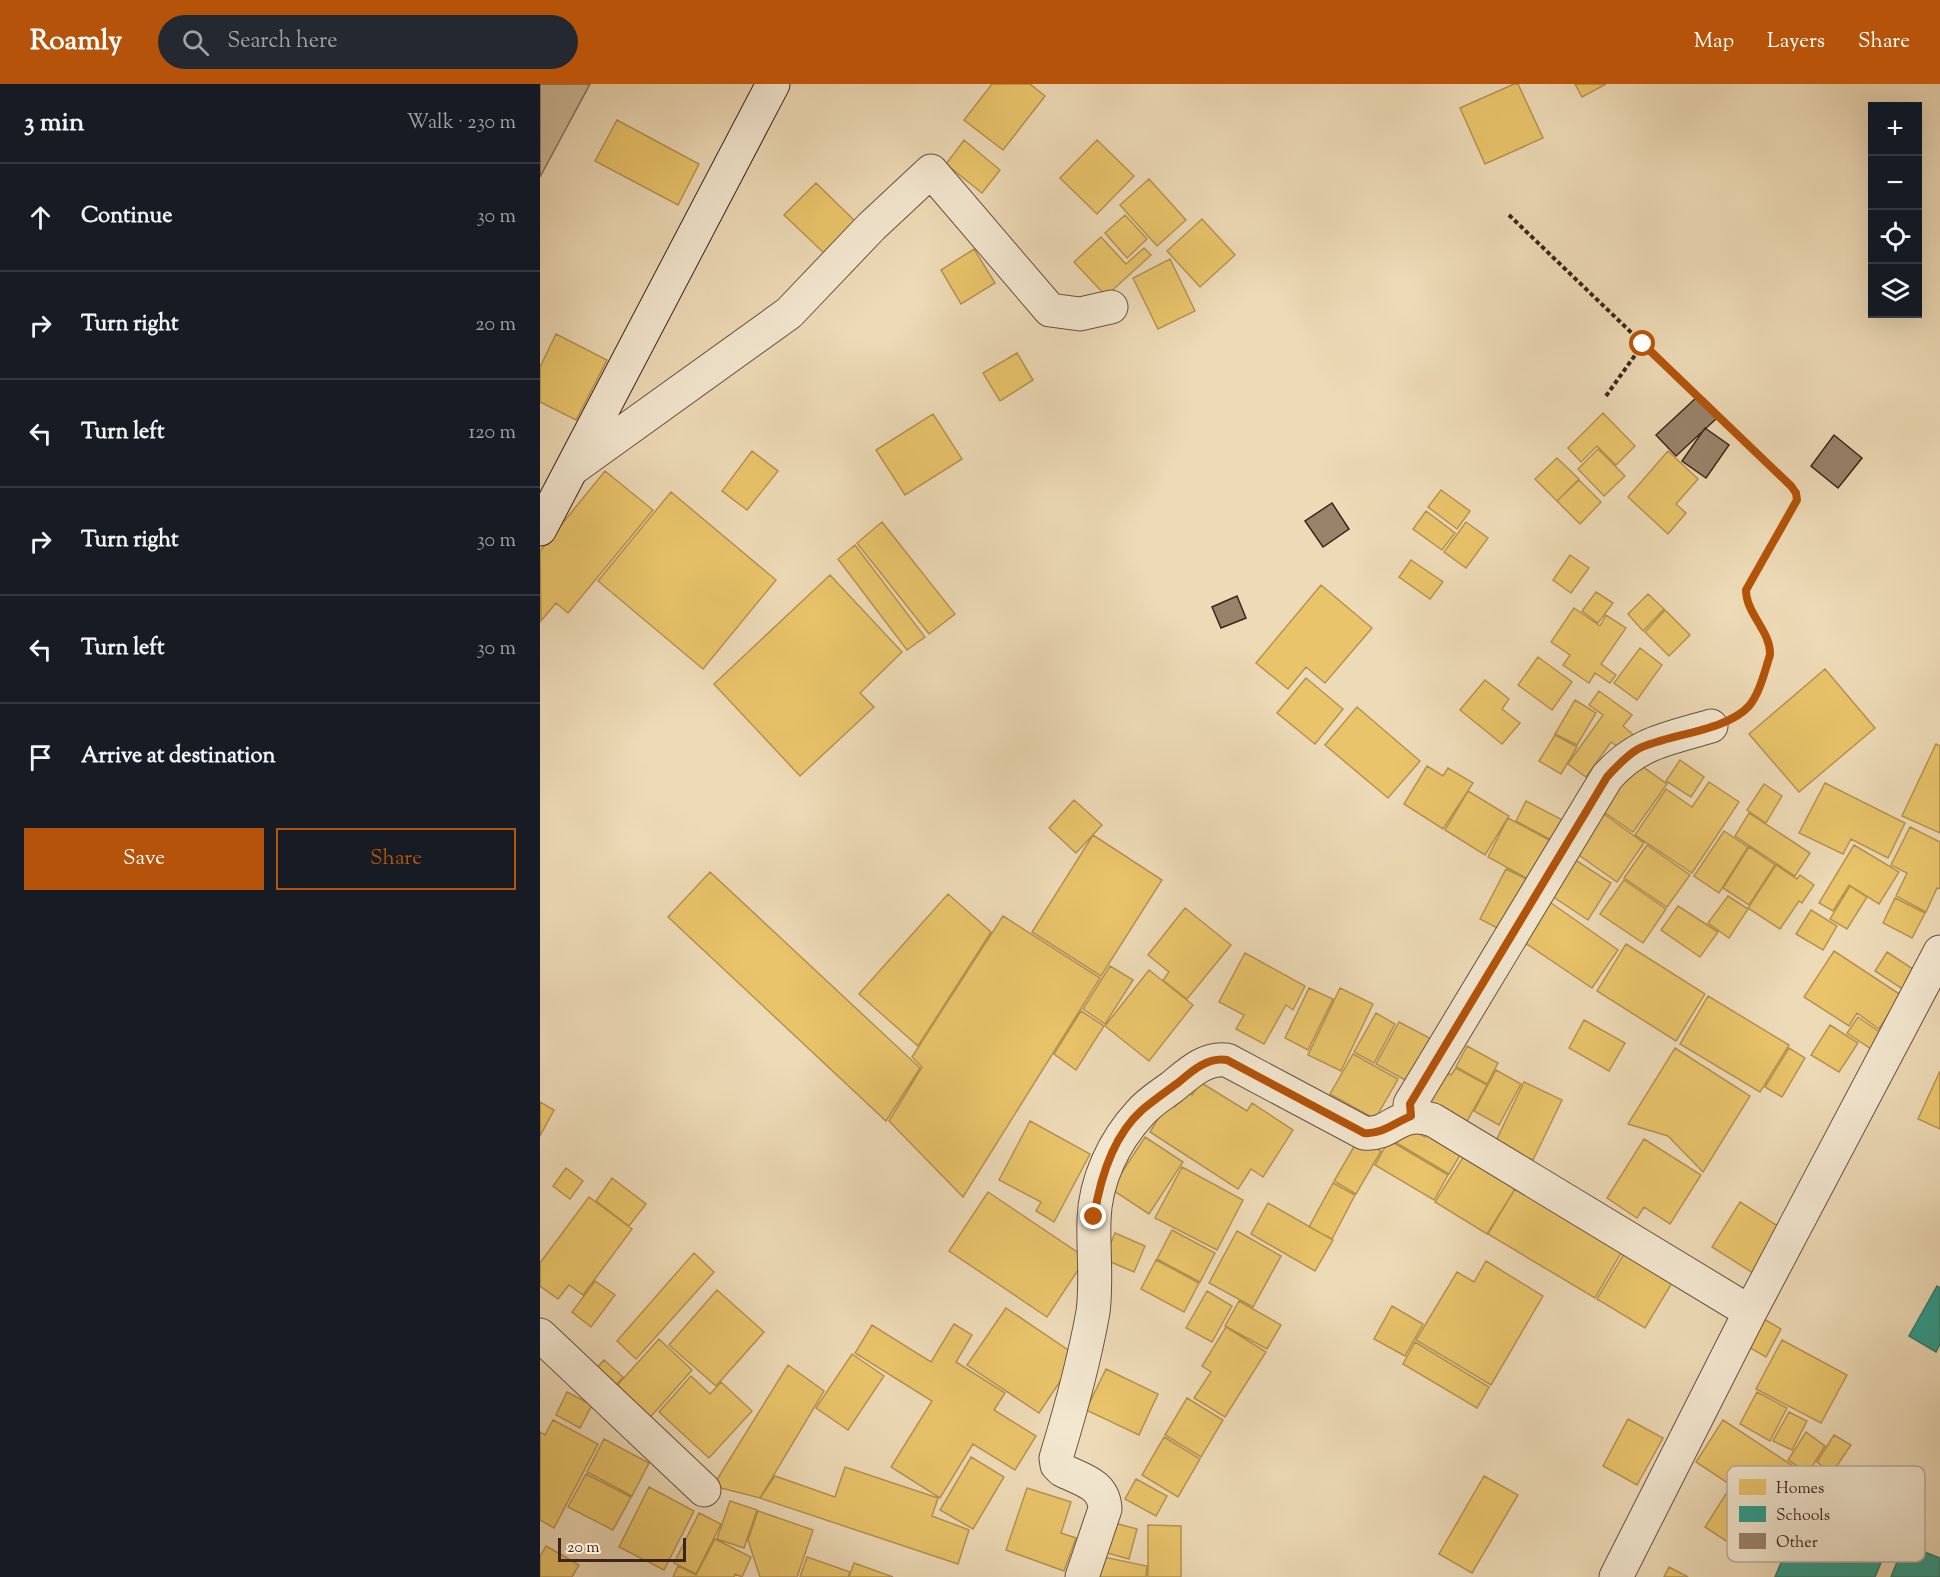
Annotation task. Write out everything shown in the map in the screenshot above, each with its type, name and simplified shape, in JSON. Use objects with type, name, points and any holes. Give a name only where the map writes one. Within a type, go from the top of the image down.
[{"type":"street","points":[[540,529],[773,84]]},
{"type":"street","points":[[572,469],[789,313],[872,227],[931,171],[1050,310],[1080,315],[1111,307]]},
{"type":"street","points":[[1411,1116],[1410,1104],[1607,777],[1623,761],[1640,749],[1711,726]]},
{"type":"street","points":[[1616,1577],[1750,1312],[1940,952]]},
{"type":"street","points":[[1082,1577],[1105,1509],[1105,1498],[1100,1489],[1062,1470],[1057,1465],[1056,1458],[1083,1367],[1093,1308],[1094,1217],[1099,1186],[1109,1159],[1123,1134],[1141,1112],[1206,1063],[1220,1059],[1227,1060],[1364,1133],[1372,1134],[1411,1116],[1433,1120],[1750,1312]]},
{"type":"street","points":[[540,1335],[704,1490]]},
{"type":"path","points":[[1509,215],[1796,493],[1797,500],[1746,590],[1749,605],[1768,640],[1770,655],[1751,704],[1736,717],[1711,726]]},
{"type":"path","points":[[1606,396],[1643,344]]},
{"type":"shaded area","points":[[540,84],[590,84],[540,177]]},
{"type":"building: Homes","points":[[992,84],[1030,84],[1045,96],[1003,150],[964,120]]},
{"type":"building: Homes","points":[[1518,84],[1543,138],[1485,164],[1460,108]]},
{"type":"building: Homes","points":[[1575,84],[1606,84],[1582,97]]},
{"type":"building: Homes","points":[[617,120],[699,164],[678,205],[595,161]]},
{"type":"building: Homes","points":[[964,140],[1000,170],[982,193],[946,164]]},
{"type":"building: Homes","points":[[1097,140],[1134,176],[1097,214],[1060,178]]},
{"type":"building: Homes","points":[[1149,179],[1186,220],[1157,246],[1120,205]]},
{"type":"building: Homes","points":[[816,183],[856,222],[825,254],[784,215]]},
{"type":"building: Homes","points":[[1125,215],[1147,239],[1127,258],[1105,233]]},
{"type":"building: Homes","points":[[1202,219],[1235,255],[1200,287],[1167,251]]},
{"type":"building: Homes","points":[[1101,237],[1126,264],[1144,248],[1151,255],[1106,296],[1074,262]]},
{"type":"building: Homes","points":[[974,249],[995,283],[961,304],[941,270]]},
{"type":"building: Homes","points":[[1170,259],[1195,311],[1158,329],[1133,278]]},
{"type":"building: Homes","points":[[556,334],[607,360],[576,420],[540,402],[540,367]]},
{"type":"building: Homes","points":[[1017,353],[1033,380],[1000,401],[983,373]]},
{"type":"building: Homes","points":[[1603,413],[1635,446],[1616,465],[1597,446],[1581,462],[1568,448]]},
{"type":"building: Homes","points":[[933,414],[962,459],[905,495],[876,450]]},
{"type":"building: Homes","points":[[1598,449],[1625,476],[1604,496],[1578,469]]},
{"type":"building: Homes","points":[[752,451],[778,471],[747,510],[722,491]]},
{"type":"building: Homes","points":[[1668,451],[1698,479],[1676,504],[1686,513],[1668,534],[1628,497]]},
{"type":"building: Homes","points":[[1557,458],[1579,479],[1557,501],[1535,479]]},
{"type":"building: Homes","points":[[605,471],[653,510],[568,613],[556,603],[541,621],[540,551]]},
{"type":"building: Homes","points":[[1579,480],[1601,502],[1580,524],[1557,501]]},
{"type":"building: Homes","points":[[1441,490],[1470,511],[1457,529],[1428,507]]},
{"type":"building: Homes","points":[[671,492],[776,580],[703,669],[598,581]]},
{"type":"building: Homes","points":[[1426,511],[1455,533],[1442,550],[1413,529]]},
{"type":"building: Homes","points":[[882,522],[955,614],[929,634],[857,543]]},
{"type":"building: Homes","points":[[1466,522],[1488,538],[1466,568],[1444,552]]},
{"type":"building: Homes","points":[[855,545],[925,637],[907,650],[838,559]]},
{"type":"building: Homes","points":[[1570,555],[1589,568],[1571,593],[1553,580]]},
{"type":"building: Homes","points":[[1411,560],[1443,582],[1430,599],[1399,577]]},
{"type":"building: Homes","points":[[830,575],[902,652],[860,693],[874,707],[800,776],[714,684]]},
{"type":"building: Homes","points":[[1321,585],[1372,628],[1325,683],[1306,667],[1288,689],[1256,663]]},
{"type":"building: Homes","points":[[1596,592],[1613,603],[1598,623],[1582,611]]},
{"type":"building: Homes","points":[[1648,594],[1664,609],[1643,631],[1628,614]]},
{"type":"building: Homes","points":[[1574,608],[1600,626],[1606,615],[1626,628],[1601,664],[1616,675],[1610,683],[1595,673],[1589,683],[1563,665],[1570,655],[1551,642]]},
{"type":"building: Homes","points":[[1665,610],[1690,635],[1669,656],[1645,632]]},
{"type":"building: Homes","points":[[1640,648],[1662,665],[1637,700],[1614,683]]},
{"type":"building: Homes","points":[[1538,657],[1572,682],[1552,710],[1518,685]]},
{"type":"building: Homes","points":[[1825,669],[1875,728],[1799,792],[1749,734]]},
{"type":"building: Homes","points":[[1306,678],[1343,709],[1315,744],[1277,713]]},
{"type":"building: Homes","points":[[1485,680],[1509,699],[1502,709],[1520,723],[1502,744],[1460,710]]},
{"type":"building: Homes","points":[[1599,691],[1632,715],[1623,726],[1636,737],[1625,752],[1611,742],[1586,777],[1568,764],[1603,715],[1589,705]]},
{"type":"building: Homes","points":[[1575,700],[1596,713],[1577,745],[1555,734]]},
{"type":"building: Homes","points":[[1357,707],[1420,761],[1388,798],[1325,745]]},
{"type":"building: Homes","points":[[1555,735],[1577,747],[1561,774],[1539,761]]},
{"type":"building: Homes","points":[[1936,744],[1940,746],[1940,833],[1902,816]]},
{"type":"building: Homes","points":[[1632,759],[1667,784],[1633,832],[1598,808]]},
{"type":"building: Homes","points":[[1680,760],[1704,777],[1691,797],[1666,781]]},
{"type":"building: Homes","points":[[1427,766],[1443,776],[1448,768],[1473,783],[1443,829],[1404,804]]},
{"type":"building: Homes","points":[[1709,782],[1739,802],[1692,873],[1635,835],[1666,789],[1692,807]]},
{"type":"building: Homes","points":[[1825,783],[1905,823],[1888,858],[1851,839],[1843,854],[1799,833]]},
{"type":"building: Homes","points":[[1764,784],[1782,796],[1766,823],[1747,810]]},
{"type":"building: Homes","points":[[1468,791],[1509,816],[1485,855],[1445,830]]},
{"type":"building: Homes","points":[[1074,800],[1102,825],[1076,853],[1049,828]]},
{"type":"building: Homes","points":[[1526,801],[1572,825],[1561,845],[1516,821]]},
{"type":"building: Homes","points":[[1594,807],[1644,843],[1617,882],[1566,846]]},
{"type":"building: Homes","points":[[1749,813],[1810,853],[1795,876],[1735,836]]},
{"type":"building: Homes","points":[[1508,818],[1560,846],[1539,885],[1488,857]]},
{"type":"building: Homes","points":[[1910,827],[1940,842],[1940,889],[1937,888],[1926,912],[1896,896],[1907,873],[1891,865]]},
{"type":"building: Homes","points":[[1724,831],[1748,847],[1719,893],[1694,876]]},
{"type":"building: Homes","points":[[1093,835],[1162,880],[1101,976],[1032,932]]},
{"type":"building: Homes","points":[[1647,845],[1690,875],[1667,907],[1624,878]]},
{"type":"building: Homes","points":[[1854,845],[1899,872],[1879,904],[1849,885],[1833,911],[1819,903]]},
{"type":"building: Homes","points":[[1749,847],[1775,865],[1749,905],[1723,888]]},
{"type":"building: Homes","points":[[1569,856],[1611,883],[1588,920],[1546,892]]},
{"type":"building: Homes","points":[[1776,865],[1797,879],[1800,875],[1814,885],[1802,903],[1799,901],[1780,929],[1748,908]]},
{"type":"building: Homes","points":[[1506,869],[1534,883],[1507,933],[1480,919]]},
{"type":"building: Homes","points":[[710,872],[920,1068],[886,1121],[668,917]]},
{"type":"building: Homes","points":[[1624,880],[1666,909],[1643,943],[1600,914]]},
{"type":"building: Homes","points":[[1850,886],[1867,897],[1847,929],[1830,919]]},
{"type":"building: Homes","points":[[948,894],[991,932],[918,1046],[859,994]]},
{"type":"building: Homes","points":[[1728,896],[1748,909],[1729,938],[1708,923]]},
{"type":"building: Homes","points":[[1544,898],[1618,950],[1592,988],[1518,938]]},
{"type":"building: Homes","points":[[1895,898],[1925,913],[1912,938],[1883,923]]},
{"type":"building: Homes","points":[[1678,906],[1718,932],[1700,957],[1661,930]]},
{"type":"building: Homes","points":[[1185,908],[1231,945],[1187,999],[1163,980],[1169,972],[1148,955]]},
{"type":"building: Homes","points":[[1811,910],[1837,926],[1823,950],[1796,934]]},
{"type":"building: Homes","points":[[1003,916],[1100,978],[963,1197],[889,1121],[922,1067],[912,1057]]},
{"type":"building: Homes","points":[[1626,944],[1705,994],[1676,1041],[1597,991]]},
{"type":"building: Homes","points":[[1834,951],[1901,995],[1879,1029],[1857,1013],[1849,1026],[1804,997]]},
{"type":"building: Homes","points":[[1887,952],[1919,973],[1907,992],[1875,971]]},
{"type":"building: Homes","points":[[1245,953],[1305,986],[1293,1010],[1286,1005],[1264,1044],[1236,1029],[1244,1015],[1219,1002]]},
{"type":"building: Homes","points":[[1110,966],[1133,980],[1105,1024],[1083,1009]]},
{"type":"building: Homes","points":[[1149,970],[1193,1005],[1149,1061],[1105,1026]]},
{"type":"building: Homes","points":[[1309,988],[1333,999],[1308,1050],[1285,1038]]},
{"type":"building: Homes","points":[[1340,988],[1373,1004],[1341,1071],[1308,1055]]},
{"type":"building: Homes","points":[[1708,996],[1789,1045],[1760,1092],[1680,1044]]},
{"type":"building: Homes","points":[[1081,1011],[1104,1026],[1076,1070],[1054,1054]]},
{"type":"building: Homes","points":[[1376,1013],[1395,1024],[1374,1063],[1354,1052]]},
{"type":"building: Homes","points":[[1858,1017],[1881,1033],[1871,1049],[1847,1033]]},
{"type":"building: Homes","points":[[1584,1020],[1625,1043],[1609,1071],[1569,1048]]},
{"type":"building: Homes","points":[[1399,1022],[1439,1043],[1416,1086],[1376,1064]]},
{"type":"building: Homes","points":[[1830,1025],[1858,1043],[1839,1072],[1811,1055]]},
{"type":"building: Homes","points":[[1467,1046],[1498,1063],[1487,1084],[1456,1067]]},
{"type":"building: Homes","points":[[1675,1048],[1750,1096],[1703,1172],[1668,1136],[1628,1124]]},
{"type":"building: Homes","points":[[1789,1048],[1805,1058],[1782,1097],[1765,1087]]},
{"type":"building: Homes","points":[[1353,1054],[1398,1079],[1375,1119],[1330,1094]]},
{"type":"building: Homes","points":[[1436,1067],[1451,1075],[1456,1068],[1487,1085],[1466,1123],[1419,1097]]},
{"type":"building: Homes","points":[[1496,1070],[1521,1084],[1499,1125],[1474,1111]]},
{"type":"building: Homes","points":[[1940,1071],[1940,1129],[1918,1119]]},
{"type":"building: Homes","points":[[1200,1082],[1247,1111],[1252,1103],[1293,1130],[1263,1177],[1251,1169],[1238,1189],[1150,1132],[1168,1103],[1175,1107],[1185,1091],[1192,1095]]},
{"type":"building: Homes","points":[[1524,1082],[1562,1100],[1533,1160],[1495,1143]]},
{"type":"building: Homes","points":[[540,1102],[554,1110],[540,1136]]},
{"type":"building: Homes","points":[[1030,1121],[1090,1154],[1054,1222],[1036,1211],[1041,1202],[999,1180]]},
{"type":"building: Homes","points":[[1400,1122],[1425,1137],[1433,1125],[1466,1145],[1449,1174],[1390,1139]]},
{"type":"building: Homes","points":[[1145,1137],[1183,1162],[1149,1214],[1111,1189]]},
{"type":"building: Homes","points":[[1359,1138],[1381,1151],[1356,1194],[1334,1181]]},
{"type":"building: Homes","points":[[1644,1139],[1701,1175],[1670,1224],[1644,1207],[1637,1218],[1607,1198]]},
{"type":"building: Homes","points":[[1389,1140],[1448,1175],[1434,1200],[1375,1165]]},
{"type":"building: Homes","points":[[1467,1151],[1518,1184],[1487,1234],[1435,1202]]},
{"type":"building: Homes","points":[[1182,1167],[1243,1200],[1217,1250],[1155,1218]]},
{"type":"building: Homes","points":[[566,1168],[583,1181],[570,1199],[553,1186]]},
{"type":"building: Homes","points":[[612,1178],[646,1204],[629,1226],[596,1201]]},
{"type":"building: Homes","points":[[1333,1183],[1355,1195],[1332,1239],[1309,1227]]},
{"type":"building: Homes","points":[[1515,1189],[1621,1253],[1595,1298],[1488,1234]]},
{"type":"building: Homes","points":[[988,1192],[1086,1258],[1047,1317],[949,1251]]},
{"type":"building: Homes","points":[[589,1197],[632,1229],[583,1295],[569,1285],[558,1299],[540,1286],[540,1263]]},
{"type":"building: Homes","points":[[1740,1202],[1781,1228],[1753,1273],[1712,1247]]},
{"type":"building: Homes","points":[[1268,1203],[1333,1240],[1315,1271],[1251,1234]]},
{"type":"building: Homes","points":[[1172,1230],[1215,1253],[1200,1282],[1157,1259]]},
{"type":"building: Homes","points":[[1237,1231],[1281,1256],[1253,1307],[1209,1283]]},
{"type":"building: Homes","points":[[1115,1233],[1145,1246],[1134,1272],[1104,1259]]},
{"type":"building: Homes","points":[[694,1253],[714,1272],[636,1359],[617,1341]]},
{"type":"building: Homes","points":[[1624,1254],[1672,1283],[1645,1328],[1597,1299]]},
{"type":"building: Homes","points":[[1156,1260],[1199,1283],[1184,1312],[1141,1289]]},
{"type":"building: Homes","points":[[1486,1261],[1543,1296],[1491,1385],[1416,1340],[1457,1272],[1474,1282]]},
{"type":"building: Homes","points":[[595,1281],[615,1295],[591,1327],[572,1312]]},
{"type":"building: Homes","points":[[717,1290],[764,1332],[716,1386],[669,1345]]},
{"type":"building: Homes","points":[[1207,1291],[1232,1306],[1212,1342],[1186,1328]]},
{"type":"building: Homes","points":[[1239,1301],[1281,1325],[1267,1349],[1225,1326]]},
{"type":"building: Homes","points":[[1392,1306],[1423,1324],[1405,1356],[1374,1339]]},
{"type":"building: Homes","points":[[1006,1308],[1077,1356],[1039,1413],[967,1365]]},
{"type":"building: Homes","points":[[1762,1318],[1781,1329],[1766,1357],[1747,1346]]},
{"type":"building: Homes","points":[[954,1324],[972,1335],[956,1362],[1005,1393],[994,1410],[1036,1436],[1015,1470],[973,1444],[940,1498],[891,1467],[932,1401],[855,1353],[872,1325],[931,1362]]},
{"type":"building: Homes","points":[[1226,1327],[1266,1352],[1225,1417],[1194,1398],[1211,1372],[1202,1366]]},
{"type":"building: Homes","points":[[659,1339],[692,1370],[647,1421],[613,1390]]},
{"type":"building: Homes","points":[[1782,1340],[1847,1375],[1821,1423],[1756,1389]]},
{"type":"building: Homes","points":[[1415,1342],[1489,1387],[1477,1408],[1403,1364]]},
{"type":"building: Homes","points":[[852,1354],[884,1376],[848,1430],[816,1408]]},
{"type":"building: Homes","points":[[604,1360],[623,1377],[612,1389],[593,1372]]},
{"type":"building: Homes","points":[[788,1365],[824,1391],[760,1498],[713,1486]]},
{"type":"building: Homes","points":[[1106,1369],[1158,1394],[1139,1435],[1086,1410]]},
{"type":"building: Homes","points":[[691,1376],[710,1394],[721,1382],[752,1411],[709,1458],[659,1412]]},
{"type":"building: Homes","points":[[567,1392],[592,1405],[580,1428],[556,1415]]},
{"type":"building: Homes","points":[[1757,1392],[1787,1408],[1770,1441],[1740,1424]]},
{"type":"building: Homes","points":[[1187,1398],[1223,1420],[1201,1457],[1165,1435]]},
{"type":"building: Homes","points":[[1789,1412],[1807,1421],[1792,1450],[1773,1441]]},
{"type":"building: Homes","points":[[1628,1419],[1663,1438],[1637,1485],[1603,1466]]},
{"type":"building: Homes","points":[[553,1420],[598,1444],[554,1528],[540,1520],[540,1432],[545,1435]]},
{"type":"building: Homes","points":[[1723,1420],[1793,1466],[1727,1466],[1727,1483],[1696,1462]]},
{"type":"building: Homes","points":[[1806,1432],[1825,1446],[1812,1466],[1797,1466],[1788,1460]]},
{"type":"building: Homes","points":[[1834,1435],[1851,1445],[1837,1466],[1822,1466],[1817,1462]]},
{"type":"building: Homes","points":[[1164,1437],[1200,1459],[1178,1497],[1142,1475]]},
{"type":"building: Homes","points":[[604,1439],[649,1463],[632,1496],[587,1472]]},
{"type":"building: Homes","points":[[971,1457],[1004,1477],[973,1529],[940,1510]]},
{"type":"building: Homes","points":[[845,1467],[938,1498],[932,1516],[969,1530],[958,1564],[760,1498],[775,1476],[835,1497]]},
{"type":"building: Homes","points":[[586,1474],[631,1497],[613,1530],[568,1507]]},
{"type":"building: Homes","points":[[1484,1476],[1518,1495],[1472,1573],[1439,1554]]},
{"type":"building: Homes","points":[[1136,1479],[1167,1496],[1156,1516],[1125,1499]]},
{"type":"building: Homes","points":[[649,1487],[694,1511],[664,1570],[619,1547]]},
{"type":"building: Homes","points":[[1027,1488],[1071,1502],[1061,1533],[1076,1538],[1064,1571],[1006,1550]]},
{"type":"building: Homes","points":[[1727,1492],[1727,1542],[1705,1527]]},
{"type":"building: Homes","points":[[730,1501],[757,1510],[744,1548],[717,1539]]},
{"type":"building: Homes","points":[[758,1511],[813,1530],[797,1577],[760,1577],[748,1540]]},
{"type":"building: Homes","points":[[699,1513],[721,1524],[696,1574],[674,1563]]},
{"type":"building: Homes","points":[[1107,1521],[1137,1529],[1129,1559],[1100,1551]]},
{"type":"building: Homes","points":[[1148,1525],[1181,1526],[1181,1577],[1148,1577]]},
{"type":"building: Homes","points":[[715,1539],[751,1557],[742,1577],[735,1574],[734,1577],[673,1577],[678,1566],[696,1575]]},
{"type":"building: Homes","points":[[546,1546],[579,1565],[572,1577],[540,1577],[540,1557]]},
{"type":"building: Homes","points":[[1094,1555],[1147,1566],[1146,1577],[1090,1577]]},
{"type":"building: Homes","points":[[807,1557],[850,1572],[848,1577],[800,1577]]},
{"type":"building: Homes","points":[[854,1563],[893,1577],[849,1577]]},
{"type":"building: Homes","points":[[1669,1567],[1688,1577],[1664,1577]]},
{"type":"building: Schools","points":[[1937,1286],[1940,1288],[1940,1344],[1936,1352],[1909,1336]]},
{"type":"building: Schools","points":[[1925,1552],[1940,1558],[1940,1577],[1891,1577],[1897,1562],[1925,1562]]},
{"type":"building: Schools","points":[[1781,1562],[1881,1562],[1875,1577],[1775,1577]]},
{"type":"building: Other","points":[[1697,397],[1717,418],[1676,456],[1656,435]]},
{"type":"building: Other","points":[[1705,428],[1729,445],[1706,478],[1682,461]]},
{"type":"building: Other","points":[[1834,435],[1862,458],[1838,488],[1811,466]]},
{"type":"building: Other","points":[[1332,503],[1349,529],[1323,547],[1305,521]]},
{"type":"building: Other","points":[[1237,596],[1246,618],[1221,628],[1212,607]]},
{"type":"route","points":[[1094,1217],[1099,1186],[1109,1159],[1123,1134],[1141,1112],[1190,1073],[1212,1060],[1227,1060],[1364,1133],[1372,1134],[1411,1116],[1410,1104],[1607,777],[1633,752],[1647,745],[1724,722],[1742,713],[1751,704],[1771,648],[1749,605],[1746,590],[1797,500],[1796,493],[1643,344]]}]
